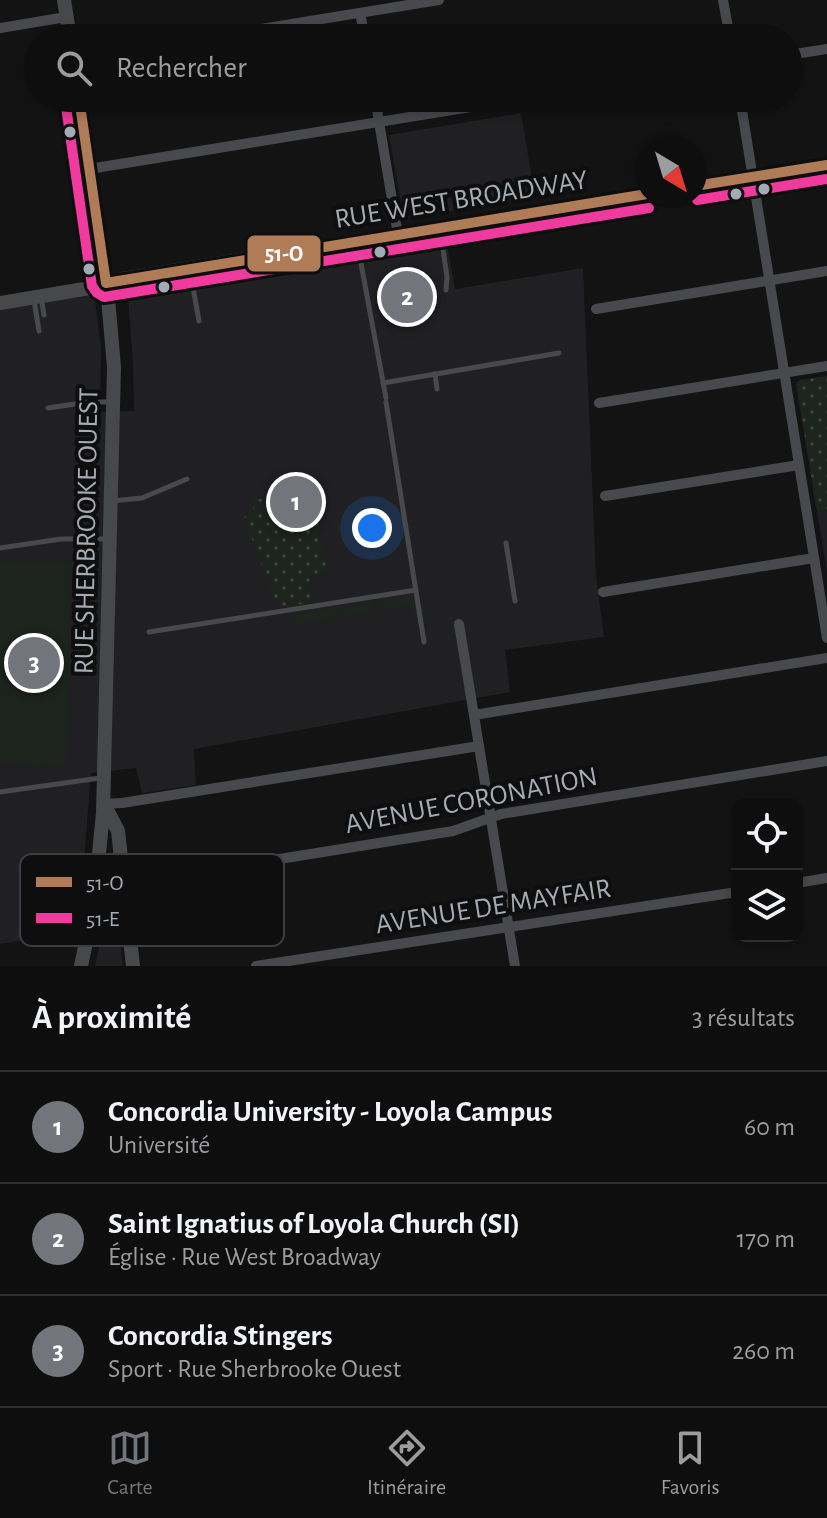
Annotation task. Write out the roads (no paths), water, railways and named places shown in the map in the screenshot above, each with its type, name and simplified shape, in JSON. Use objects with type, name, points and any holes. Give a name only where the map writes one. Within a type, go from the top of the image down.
[{"type":"street","points":[[64,0],[67,24]]},
{"type":"street","points":[[292,24],[439,0]]},
{"type":"street","points":[[723,0],[727,24]]},
{"type":"street","points":[[360,13],[362,24]]},
{"type":"street","points":[[0,28],[66,17]]},
{"type":"street","points":[[803,53],[827,49]]},
{"type":"street","name":"RUE SHERBROOKE OUEST","points":[[81,112],[113,345],[105,777],[99,854]]},
{"type":"street","points":[[377,112],[398,235]]},
{"type":"street","points":[[89,169],[444,112]]},
{"type":"street","points":[[742,112],[827,638]]},
{"type":"street","points":[[707,184],[827,165]]},
{"type":"street","name":"RUE WEST BROADWAY","points":[[0,303],[189,268],[635,196]]},
{"type":"street","points":[[596,309],[827,271]]},
{"type":"street","points":[[599,403],[827,366]]},
{"type":"street","points":[[605,496],[799,465]]},
{"type":"street","points":[[603,592],[814,558]]},
{"type":"street","points":[[459,624],[515,966]]},
{"type":"street","points":[[474,715],[827,658]]},
{"type":"street","points":[[121,854],[118,831],[104,804],[479,746]]},
{"type":"street","name":"AVENUE CORONATION","points":[[284,858],[453,831],[501,814],[827,761]]},
{"type":"street","points":[[803,882],[827,878]]},
{"type":"street","name":"AVENUE DE MAYFAIR","points":[[256,966],[731,893]]},
{"type":"street","name":"RUE SHERBROOKE OUEST","points":[[81,966],[86,946]]},
{"type":"street","points":[[130,946],[133,966]]},
{"type":"lane","points":[[440,228],[446,290]]},
{"type":"lane","points":[[357,241],[386,400],[424,642]]},
{"type":"lane","points":[[189,268],[199,321]]},
{"type":"lane","points":[[38,296],[44,315]]},
{"type":"lane","points":[[38,296],[39,331]]},
{"type":"lane","points":[[383,383],[559,353]]},
{"type":"lane","points":[[435,374],[437,389]]},
{"type":"lane","points":[[48,408],[113,402]]},
{"type":"lane","points":[[111,501],[142,498],[187,479]]},
{"type":"lane","points":[[0,548],[61,539],[111,539]]},
{"type":"lane","points":[[506,543],[515,601]]},
{"type":"lane","points":[[149,632],[416,590]]},
{"type":"lane","points":[[0,792],[105,777]]},
{"type":"place","name":"Saint Ignatius of Loyola Church (SI)","points":[[407,297]]},
{"type":"place","name":"Concordia University - Loyola Campus","points":[[296,502]]},
{"type":"place","name":"Concordia Stingers","points":[[34,663]]}]
